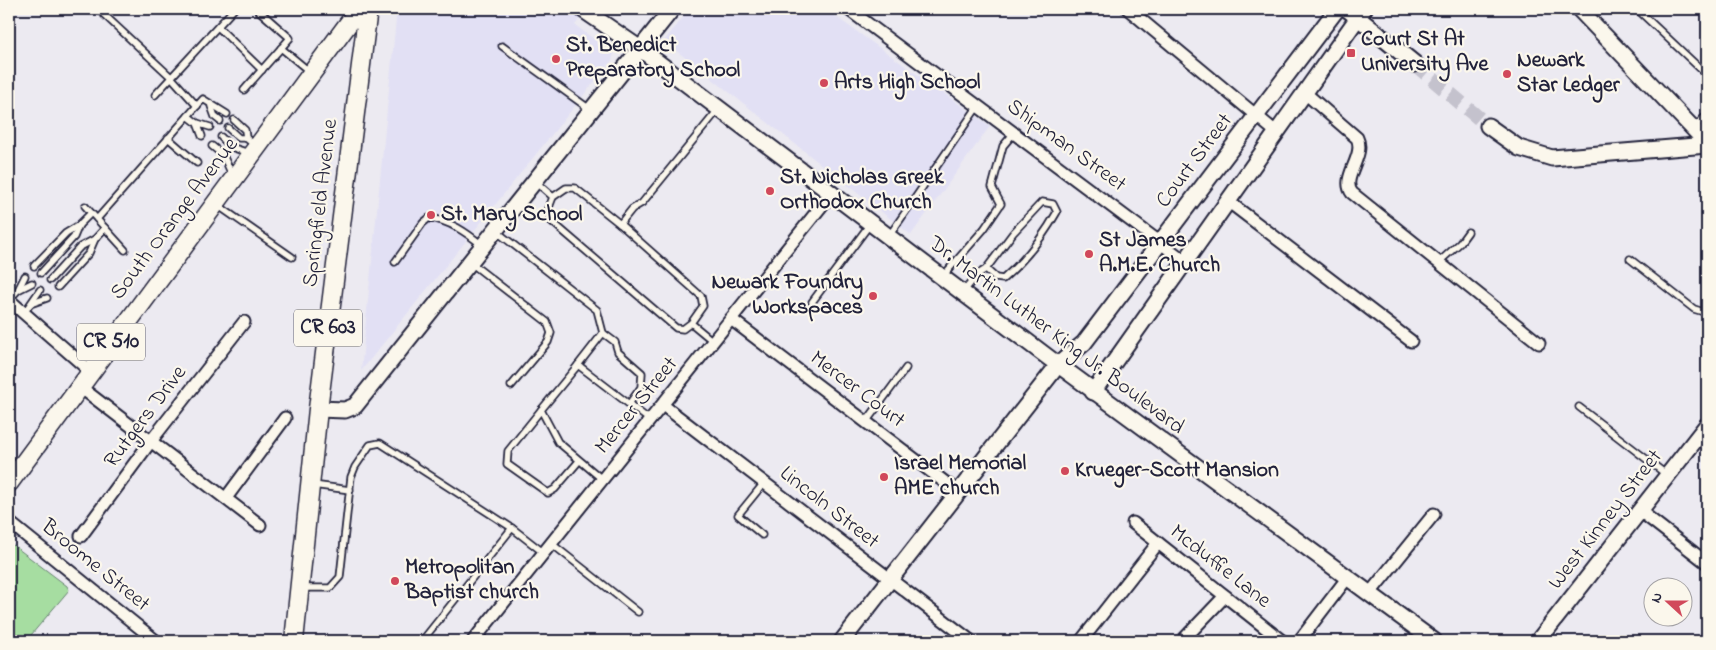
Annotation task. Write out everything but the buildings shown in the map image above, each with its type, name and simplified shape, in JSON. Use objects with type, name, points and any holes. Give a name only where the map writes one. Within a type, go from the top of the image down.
[{"type":"main road","name":"South Orange Avenue","points":[[9,483],[215,203],[252,146],[312,73],[351,20],[367,12]]},
{"type":"main road","name":"Springfield Avenue","points":[[294,641],[318,409],[367,12]]},
{"type":"street","name":"Dr. Martin Luther King Jr. Boulevard","points":[[582,9],[639,48],[718,110],[1094,392],[1434,641]]},
{"type":"street","points":[[318,409],[345,410],[355,406],[672,9]]},
{"type":"street","name":"Shipman Street","points":[[848,9],[1186,262]]},
{"type":"street","points":[[1128,9],[1255,117],[1276,132]]},
{"type":"street","name":"Court Street","points":[[842,641],[1058,365],[1084,343],[1337,9]]},
{"type":"street","points":[[1579,9],[1707,144]]},
{"type":"street","points":[[1094,392],[1229,202],[1356,12],[1415,64]]},
{"type":"street","points":[[1304,92],[1357,138],[1360,144],[1359,154],[1348,183],[1352,193],[1539,343]]},
{"type":"street","points":[[1488,126],[1519,148],[1552,158],[1707,144]]},
{"type":"street","name":"Mercer Street","points":[[473,641],[652,421],[831,194]]},
{"type":"street","points":[[1229,202],[1411,341]]},
{"type":"street","points":[[9,300],[90,371]]},
{"type":"street","name":"Mercer Court","points":[[731,319],[959,493]]},
{"type":"street","name":"Rutgers Drive","points":[[81,536],[151,441],[244,322]]},
{"type":"street","points":[[79,386],[260,525]]},
{"type":"street","name":"Lincoln Street","points":[[664,406],[971,641]]},
{"type":"street","points":[[226,498],[285,418]]},
{"type":"street","name":"West Kinney Street","points":[[1538,641],[1707,425]]},
{"type":"street","points":[[1640,511],[1707,563]]},
{"type":"street","points":[[1370,594],[1434,514]]},
{"type":"street","name":"Broome Street","points":[[9,522],[156,641]]},
{"type":"street","name":"Mcduffie Lane","points":[[1133,524],[1282,641]]},
{"type":"street","points":[[1081,641],[1158,543]]},
{"type":"street","points":[[1299,641],[1348,578]]},
{"type":"street","points":[[1182,641],[1225,596]]},
{"type":"lane","points":[[98,9],[172,78],[197,106]]},
{"type":"lane","points":[[155,95],[234,9]]},
{"type":"lane","points":[[244,90],[290,38],[257,9]]},
{"type":"lane","points":[[1640,9],[1638,10],[1707,75]]},
{"type":"lane","points":[[218,27],[262,70]]},
{"type":"lane","points":[[502,46],[591,110]]},
{"type":"lane","points":[[281,48],[312,73]]},
{"type":"lane","points":[[96,219],[203,99],[211,106],[227,114]]},
{"type":"lane","points":[[211,106],[215,117],[220,121]]},
{"type":"lane","points":[[888,238],[978,106]]},
{"type":"lane","points":[[620,224],[632,209],[642,203],[718,110]]},
{"type":"lane","points":[[1694,129],[1707,114]]},
{"type":"lane","points":[[188,116],[197,123],[210,127]]},
{"type":"lane","points":[[234,120],[244,130],[252,146]]},
{"type":"lane","points":[[197,123],[202,136]]},
{"type":"lane","points":[[228,128],[252,146]]},
{"type":"lane","points":[[942,278],[984,230],[1001,204],[992,187],[1003,146],[1014,132]]},
{"type":"lane","points":[[220,137],[231,147],[252,146]]},
{"type":"lane","points":[[168,138],[197,163]]},
{"type":"lane","points":[[212,146],[223,155],[233,178]]},
{"type":"lane","points":[[534,181],[553,197]]},
{"type":"lane","points":[[572,187],[620,224],[701,296],[703,306],[691,323],[683,329],[676,328],[550,220],[548,210],[553,197],[566,188],[572,187]]},
{"type":"lane","points":[[963,293],[978,274],[986,269],[1028,215],[1042,202],[1053,204],[1057,212],[1047,230],[1016,267],[1003,279],[996,278],[986,269]]},
{"type":"lane","points":[[215,203],[292,258]]},
{"type":"lane","points":[[85,206],[125,250]]},
{"type":"lane","points":[[42,273],[74,237],[79,226],[91,213]]},
{"type":"lane","points":[[395,262],[423,223],[429,218],[440,219],[470,235],[482,245]]},
{"type":"lane","points":[[812,302],[870,224]]},
{"type":"lane","points":[[34,266],[66,233],[79,226]]},
{"type":"lane","points":[[50,280],[80,247],[94,239],[105,228]]},
{"type":"lane","points":[[494,230],[597,310],[603,333],[615,342],[618,352],[642,373],[641,387],[629,404]]},
{"type":"lane","points":[[1439,262],[1460,243],[1468,232]]},
{"type":"lane","points":[[58,287],[89,253],[94,239]]},
{"type":"lane","points":[[1630,259],[1694,308],[1707,313]]},
{"type":"lane","points":[[469,261],[547,322],[551,333],[548,342],[511,386]]},
{"type":"lane","points":[[9,300],[18,290],[25,276]]},
{"type":"lane","points":[[18,290],[32,283]]},
{"type":"lane","points":[[24,313],[33,303],[40,290]]},
{"type":"lane","points":[[33,303],[47,298]]},
{"type":"lane","points":[[691,323],[714,342]]},
{"type":"lane","points":[[579,461],[555,489],[548,493],[508,466],[506,461],[508,451],[603,333]]},
{"type":"lane","points":[[578,365],[652,421]]},
{"type":"lane","points":[[866,422],[906,368]]},
{"type":"lane","points":[[1579,407],[1667,475]]},
{"type":"lane","points":[[542,410],[558,442],[603,480]]},
{"type":"lane","points":[[299,588],[330,588],[340,577],[350,490],[355,467],[370,445],[378,443],[512,528],[544,553]]},
{"type":"lane","points":[[762,535],[738,515],[764,483]]},
{"type":"lane","points":[[310,484],[350,490]]},
{"type":"lane","points":[[422,641],[512,528]]},
{"type":"lane","points":[[552,544],[638,612]]},
{"type":"lane","points":[[1680,641],[1688,641]]},
{"type":"shaded area","name":"St. Mary School","points":[[397,9],[587,9],[575,25],[614,54],[612,60],[361,371]]},
{"type":"shaded area","name":"Arts High School","points":[[690,9],[825,9],[990,126],[911,235],[664,41]]},
{"type":"green space","points":[[9,542],[67,586],[69,590],[26,641],[9,641]]},
{"type":"tunnel","points":[[1415,64],[1488,126]]},
{"type":"place","name":"Court St At University Ave","points":[[1351,53]]},
{"type":"place","name":"St. Benedict Preparatory School","points":[[556,59]]},
{"type":"place","name":"Newark Star Ledger","points":[[1507,74]]},
{"type":"place","name":"Arts High School","points":[[824,83]]},
{"type":"place","name":"St. Nicholas Greek Orthodox Church","points":[[770,191]]},
{"type":"place","name":"St. Mary School","points":[[431,215]]},
{"type":"place","name":"St James A.M.E. Church","points":[[1089,254]]},
{"type":"place","name":"Newark Foundry Workspaces","points":[[873,296]]},
{"type":"place","name":"Krueger-Scott Mansion","points":[[1065,471]]},
{"type":"place","name":"Israel Memorial AME church","points":[[884,477]]},
{"type":"place","name":"Metropolitan Baptist church","points":[[395,581]]}]
